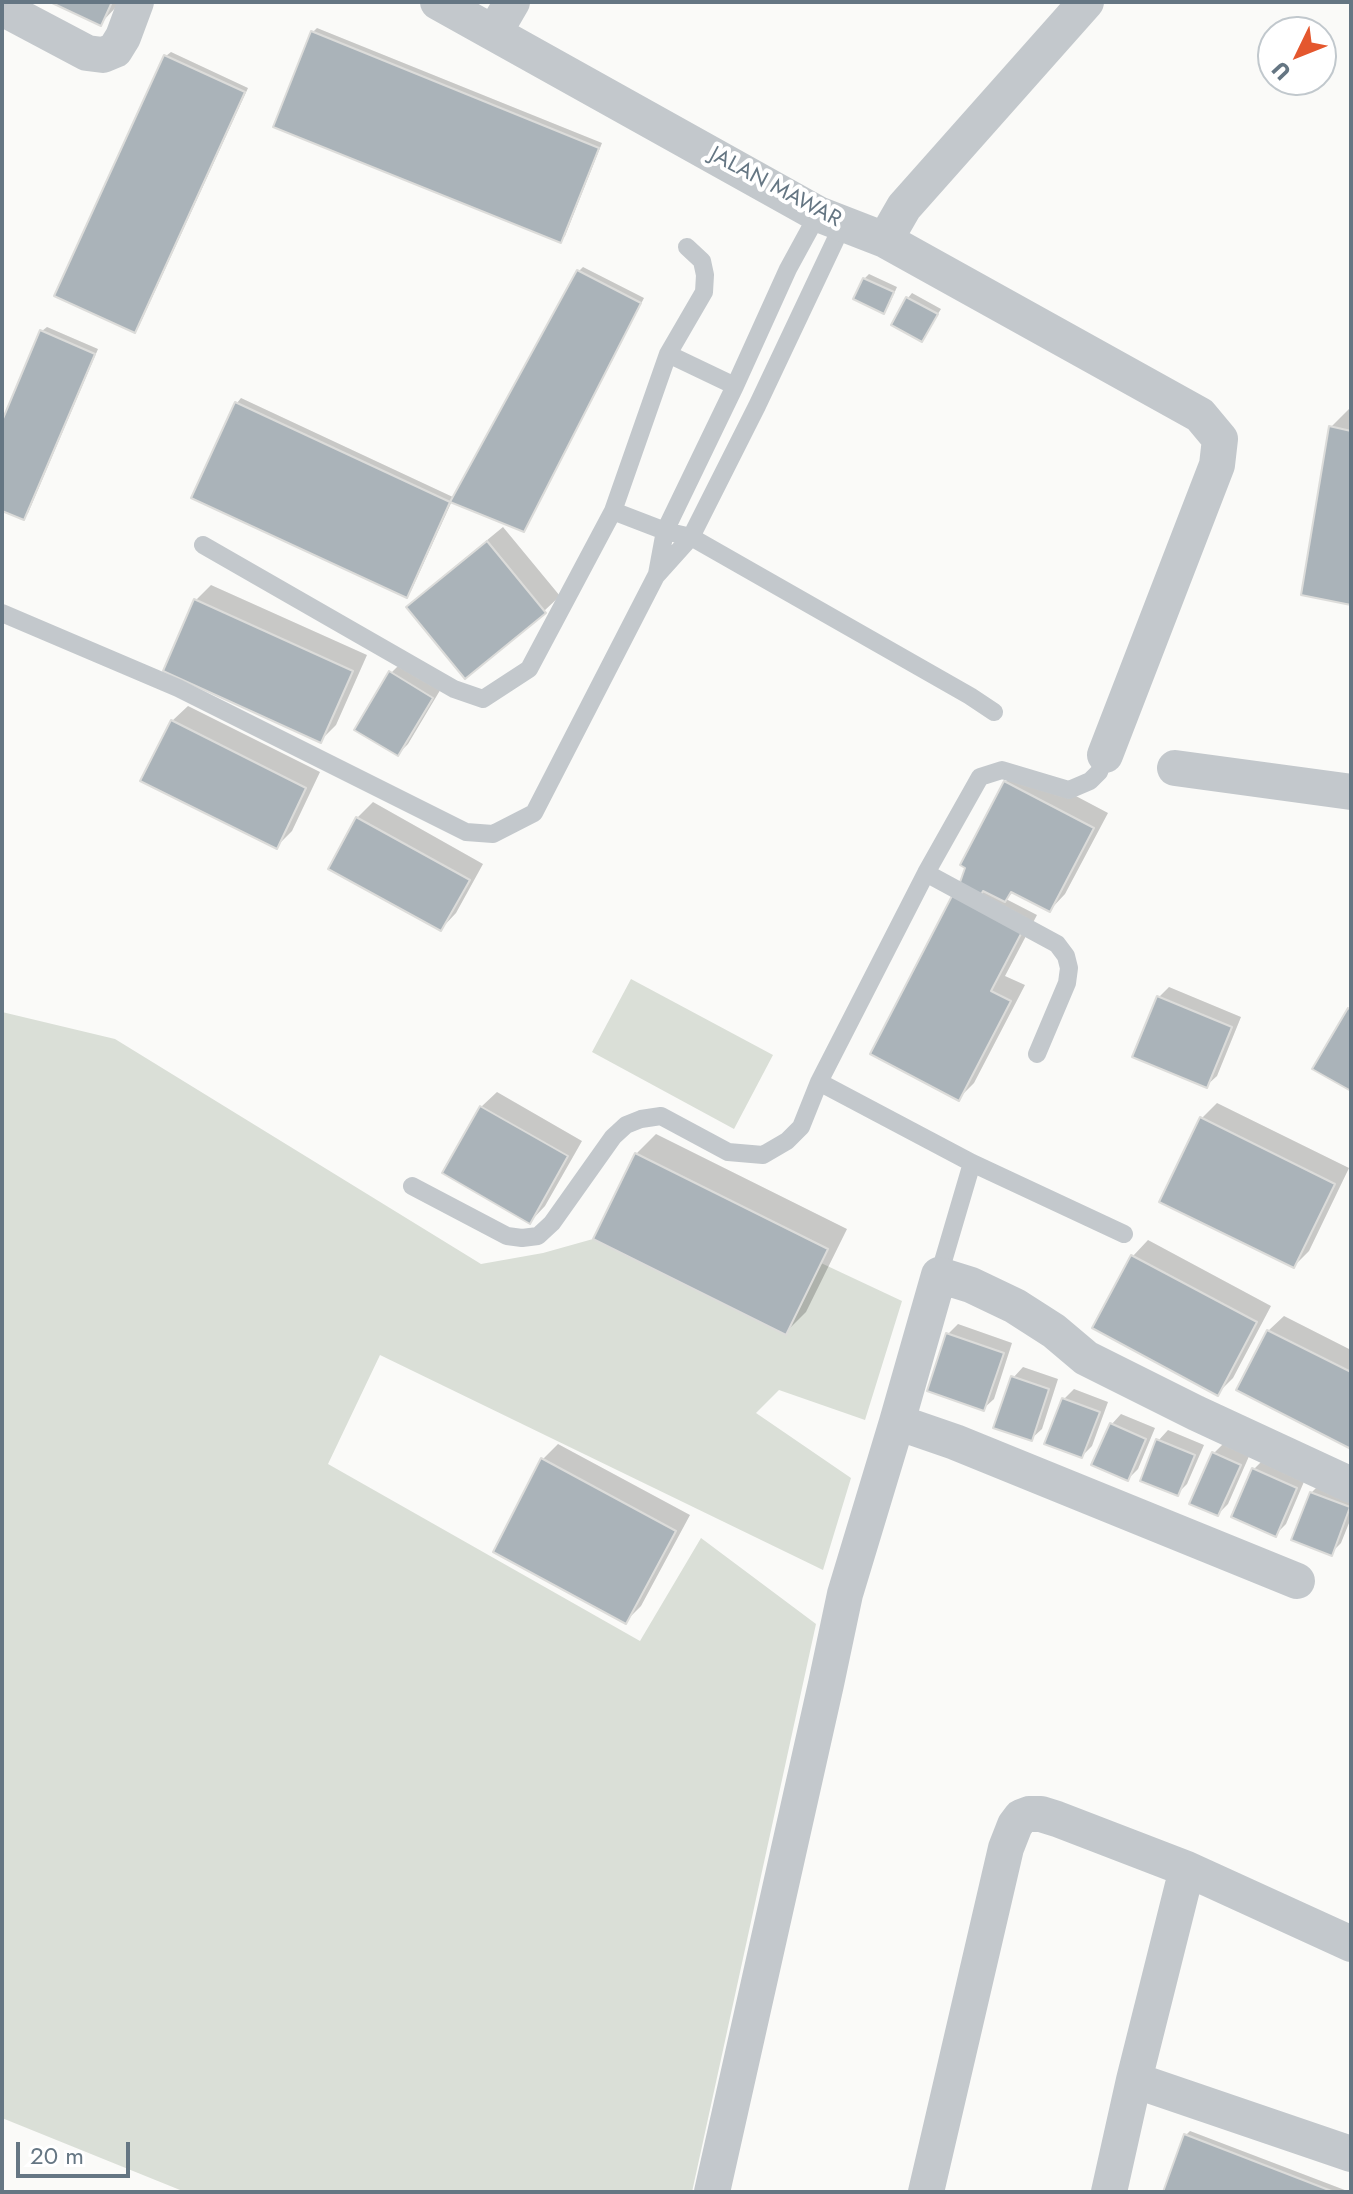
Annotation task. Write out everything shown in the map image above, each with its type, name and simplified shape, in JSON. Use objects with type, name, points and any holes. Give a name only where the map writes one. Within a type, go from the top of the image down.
[{"type":"street","points":[[2,8],[87,53],[103,55],[115,50],[136,2]]},
{"type":"street","name":"JALAN MAWAR","points":[[438,2],[831,219],[885,240],[1200,415],[1220,439],[1217,465],[1105,755]]},
{"type":"street","points":[[494,33],[512,2]]},
{"type":"street","points":[[885,240],[904,207],[1086,2]]},
{"type":"street","points":[[1175,768],[1351,792]]},
{"type":"street","points":[[712,2192],[845,1594],[939,1275],[971,1285],[1015,1306],[1054,1331],[1086,1358],[1351,1485]]},
{"type":"street","points":[[897,1422],[955,1442],[1297,1581]]},
{"type":"street","points":[[926,2192],[1006,1848],[1021,1817],[1041,1814],[1187,1869],[1351,1944]]},
{"type":"street","points":[[1109,2192],[1187,1869]]},
{"type":"street","points":[[1134,2080],[1351,2154]]},
{"type":"lane","points":[[656,576],[665,531],[788,269],[831,219]]},
{"type":"lane","points":[[2,613],[178,688],[466,832],[493,834],[534,813],[656,576],[691,537],[764,393],[831,219]]},
{"type":"lane","points":[[203,545],[454,689],[483,699],[529,669],[613,511],[668,354],[704,292],[702,261],[687,247]]},
{"type":"lane","points":[[668,354],[735,386]]},
{"type":"lane","points":[[613,511],[665,531],[691,537],[994,712]]},
{"type":"lane","points":[[412,1186],[507,1236],[522,1238],[538,1236],[552,1223],[613,1137],[626,1125],[641,1119],[661,1116],[728,1152],[763,1155],[787,1141],[801,1127],[819,1082],[926,873],[980,777],[1002,770],[1069,790],[1090,781],[1099,772],[1105,755]]},
{"type":"lane","points":[[926,873],[1057,944],[1066,956],[1069,968],[1067,983],[1037,1054]]},
{"type":"lane","points":[[819,1082],[972,1163],[1124,1234]]},
{"type":"lane","points":[[939,1275],[972,1163]]},
{"type":"shaded area","points":[[631,979],[773,1055],[734,1129],[592,1052]]},
{"type":"shaded area","points":[[2,1012],[115,1039],[481,1264],[543,1253],[593,1239],[786,1335],[821,1263],[902,1301],[865,1420],[779,1390],[756,1413],[851,1478],[823,1570],[380,1355],[328,1464],[640,1641],[701,1538],[816,1624],[692,2192],[185,2192],[2,2118]]},
{"type":"building","points":[[50,2],[112,2],[101,26]]},
{"type":"building","points":[[311,31],[599,148],[561,243],[273,127]]},
{"type":"building","points":[[164,55],[245,92],[135,333],[54,296]]},
{"type":"building","points":[[577,270],[641,303],[524,532],[450,502]]},
{"type":"building","points":[[863,278],[894,292],[884,314],[853,299]]},
{"type":"building","points":[[906,297],[938,314],[922,342],[891,325]]},
{"type":"building","points":[[40,330],[95,354],[24,520],[2,511],[2,421]]},
{"type":"building","points":[[235,402],[450,502],[407,598],[191,498]]},
{"type":"building","points":[[1329,426],[1351,431],[1351,605],[1301,595]]},
{"type":"building","points":[[487,541],[546,613],[465,679],[406,607]]},
{"type":"building","points":[[194,599],[353,671],[321,743],[163,671]]},
{"type":"building","points":[[389,671],[433,698],[398,756],[354,730]]},
{"type":"building","points":[[171,720],[306,788],[277,849],[140,781]]},
{"type":"building","points":[[1004,781],[1094,828],[1050,912],[1011,892],[1005,902],[983,891],[979,899],[958,888],[965,868],[960,865]]},
{"type":"building","points":[[356,817],[470,880],[441,931],[328,869]]},
{"type":"building","points":[[953,894],[1023,930],[991,991],[1011,1001],[959,1101],[870,1054]]},
{"type":"building","points":[[1157,996],[1232,1027],[1207,1088],[1132,1057]]},
{"type":"building","points":[[1348,1008],[1351,1010],[1351,1091],[1312,1069]]},
{"type":"building","points":[[480,1106],[568,1156],[530,1224],[442,1173]]},
{"type":"building","points":[[1200,1117],[1335,1184],[1294,1268],[1159,1202]]},
{"type":"building","points":[[635,1153],[828,1249],[786,1335],[593,1239]]},
{"type":"building","points":[[1131,1255],[1257,1322],[1218,1396],[1092,1328]]},
{"type":"building","points":[[1267,1330],[1351,1372],[1351,1449],[1236,1390]]},
{"type":"building","points":[[946,1333],[1004,1353],[984,1411],[927,1391]]},
{"type":"building","points":[[1011,1376],[1049,1389],[1032,1441],[993,1428]]},
{"type":"building","points":[[1062,1398],[1100,1412],[1082,1458],[1044,1444]]},
{"type":"building","points":[[1110,1423],[1146,1439],[1128,1481],[1091,1465]]},
{"type":"building","points":[[1156,1439],[1195,1455],[1178,1496],[1140,1481]]},
{"type":"building","points":[[1212,1452],[1241,1465],[1218,1516],[1189,1504]]},
{"type":"building","points":[[541,1458],[676,1531],[626,1624],[493,1552]]},
{"type":"building","points":[[1252,1468],[1297,1488],[1276,1537],[1231,1517]]},
{"type":"building","points":[[1310,1492],[1350,1507],[1332,1556],[1291,1540]]},
{"type":"building","points":[[1184,2134],[1334,2192],[1163,2192]]}]
